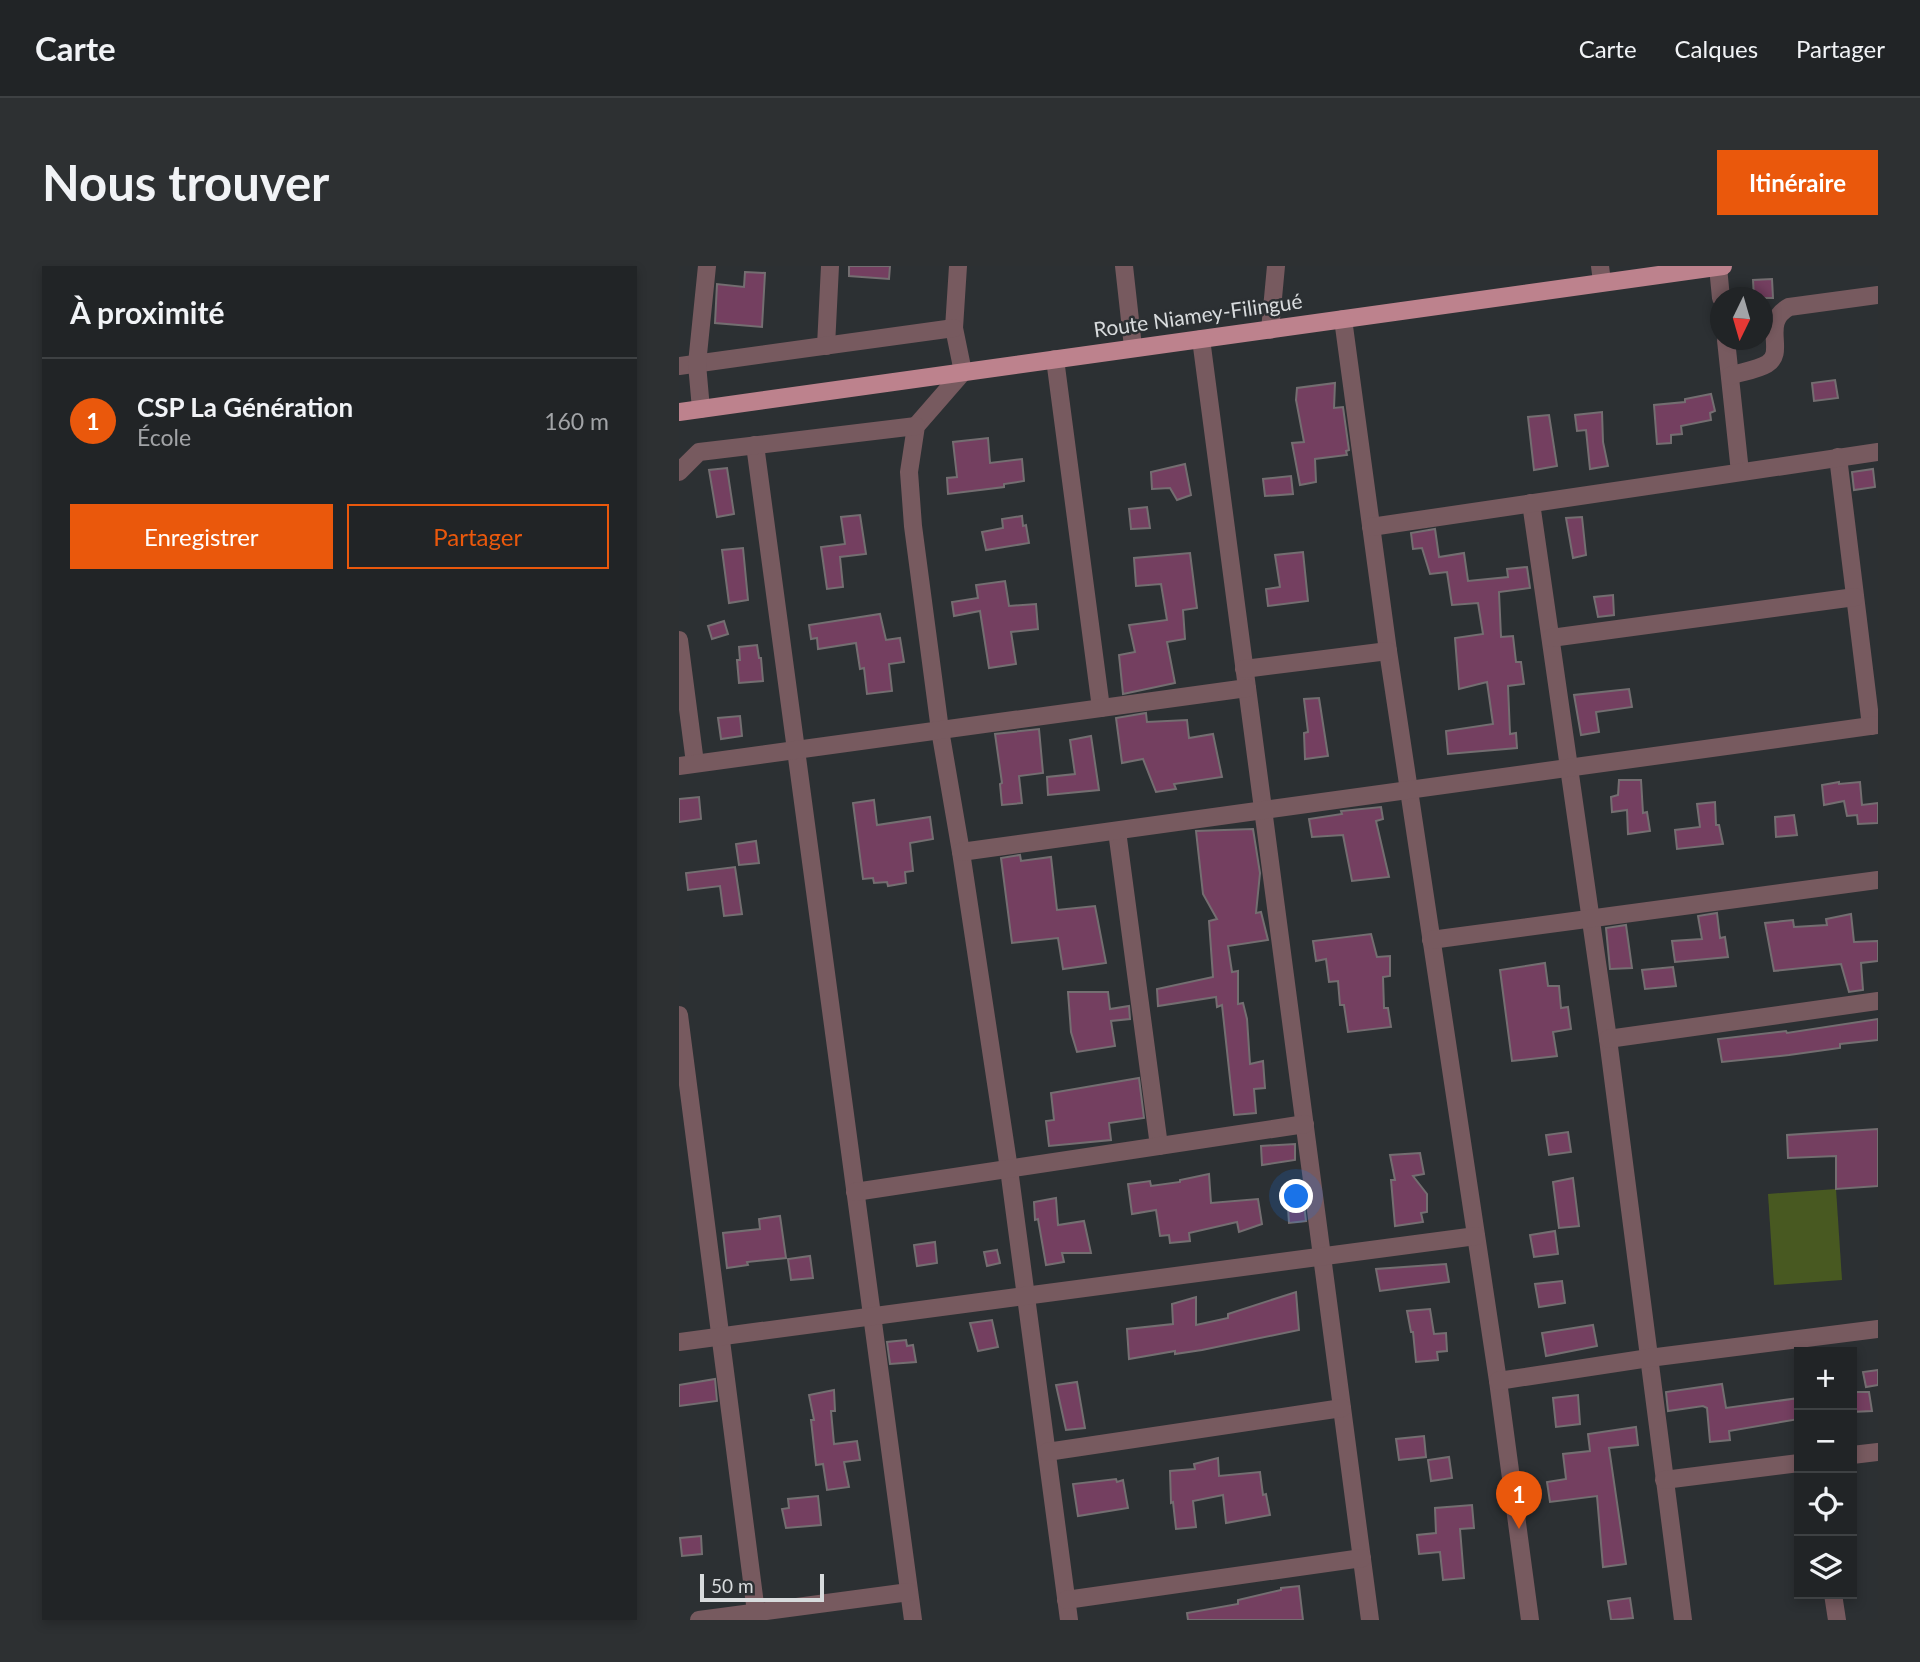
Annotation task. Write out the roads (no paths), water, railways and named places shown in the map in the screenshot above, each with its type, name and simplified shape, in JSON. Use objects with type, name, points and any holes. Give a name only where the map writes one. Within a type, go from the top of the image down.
[{"type":"main road","name":"Route Niamey-Filingué","points":[[679,412],[1270,330],[1601,274],[1723,266]]},
{"type":"street","points":[[701,410],[688,365],[707,266]]},
{"type":"street","points":[[826,346],[830,266]]},
{"type":"street","points":[[958,266],[954,328],[963,372],[916,426],[909,471],[913,526],[940,730],[1009,1169],[1069,1620]]},
{"type":"street","points":[[1124,266],[1133,347]]},
{"type":"street","points":[[1270,330],[1276,266]]},
{"type":"street","points":[[1718,267],[1720,287]]},
{"type":"street","points":[[1730,376],[1767,364],[1772,358],[1775,348],[1775,321],[1779,312],[1789,307],[1878,295]]},
{"type":"street","points":[[1343,319],[1388,651],[1476,1236],[1530,1620]]},
{"type":"street","points":[[688,365],[954,328]]},
{"type":"street","points":[[1201,339],[1370,1620]]},
{"type":"street","points":[[1727,350],[1740,472]]},
{"type":"street","points":[[1055,359],[1101,708]]},
{"type":"street","points":[[679,472],[699,452],[916,426]]},
{"type":"street","points":[[755,445],[913,1620]]},
{"type":"street","points":[[1371,527],[1878,452]]},
{"type":"street","points":[[961,852],[1874,726],[1838,457]]},
{"type":"street","points":[[1531,503],[1592,919],[1683,1620]]},
{"type":"street","points":[[1551,638],[1855,597]]},
{"type":"street","points":[[679,640],[687,764],[1247,688]]},
{"type":"street","points":[[1244,669],[1388,651]]},
{"type":"street","points":[[1117,831],[1159,1146]]},
{"type":"street","points":[[1431,940],[1878,880]]},
{"type":"street","points":[[1608,1039],[1878,1001]]},
{"type":"street","points":[[679,1014],[756,1612]]},
{"type":"street","points":[[855,1192],[1304,1124]]},
{"type":"street","points":[[679,1342],[1476,1236]]},
{"type":"street","points":[[1497,1381],[1649,1358],[1878,1329]]},
{"type":"street","points":[[1047,1452],[1342,1409]]},
{"type":"street","points":[[1857,1454],[1878,1452]]},
{"type":"street","points":[[1664,1480],[1794,1463]]},
{"type":"street","points":[[1066,1600],[1362,1558]]},
{"type":"street","points":[[699,1620],[909,1592]]},
{"type":"street","points":[[1834,1599],[1837,1620]]},
{"type":"place","name":"CSP La Génération","points":[[1519,1529]]}]
